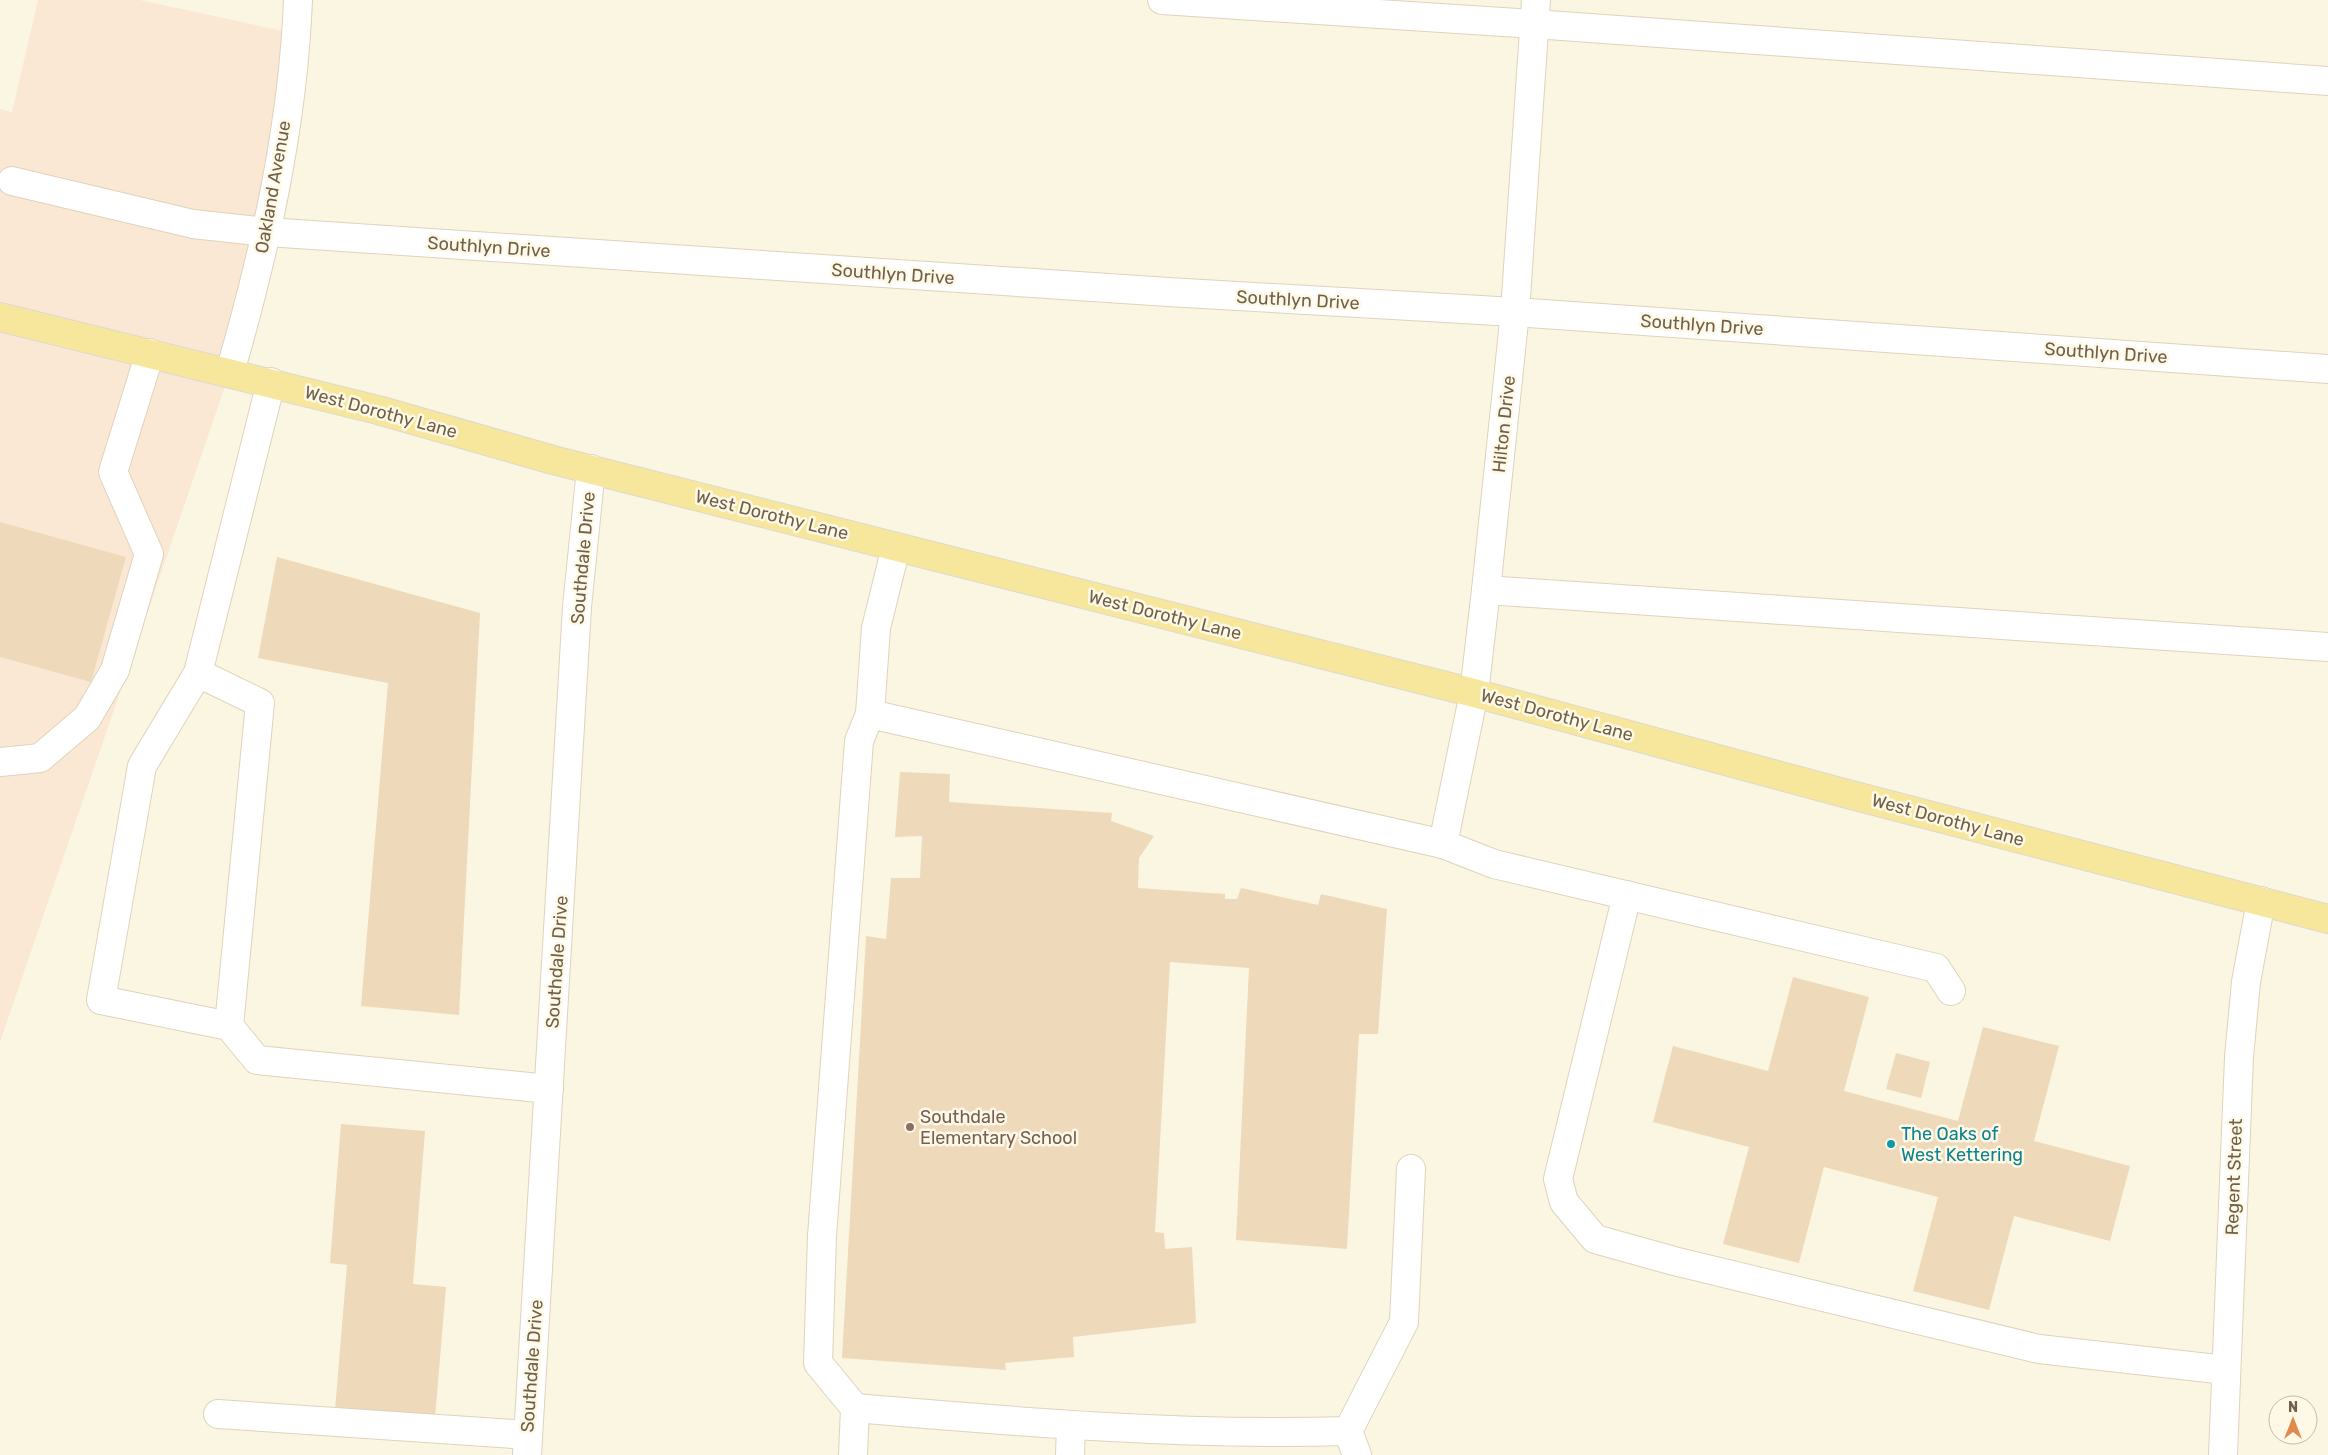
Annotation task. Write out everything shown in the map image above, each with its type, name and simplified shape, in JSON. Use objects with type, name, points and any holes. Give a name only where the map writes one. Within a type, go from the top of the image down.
[{"type":"main road","name":"West Dorothy Lane","points":[[0,317],[271,382],[590,469],[1474,693],[1840,792],[2328,919]]},
{"type":"street","name":"Oakland Avenue","points":[[230,372],[267,232],[286,117],[297,34],[298,0]]},
{"type":"street","points":[[1162,0],[1535,12],[2328,81]]},
{"type":"street","name":"Hilton Drive","points":[[1443,844],[1474,693],[1486,590],[1515,312],[1535,12]]},
{"type":"street","name":"Southlyn Drive","points":[[12,181],[193,224],[267,232],[1148,291],[1515,312],[2328,369]]},
{"type":"street","points":[[0,762],[40,758],[87,718],[115,670],[149,554],[113,472],[150,353]]},
{"type":"street","points":[[271,382],[198,673],[142,766],[101,1000],[230,1026],[257,1060],[549,1089]]},
{"type":"street","name":"Southdale Drive","points":[[527,1445],[577,608],[590,469]]},
{"type":"street","points":[[853,1455],[854,1408],[818,1364],[822,1236],[859,741],[870,714],[876,628],[896,547]]},
{"type":"street","points":[[1486,590],[2328,647]]},
{"type":"street","points":[[198,673],[260,703],[230,1026]]},
{"type":"street","points":[[870,714],[1443,844],[1494,864],[1936,968],[1951,990]]},
{"type":"street","points":[[1627,895],[1558,1179],[1564,1202],[1595,1238],[1674,1261],[2038,1349],[2226,1370]]},
{"type":"street","name":"Regent Street","points":[[2223,1455],[2239,1056],[2246,982],[2261,901]]},
{"type":"street","points":[[854,1408],[1071,1426],[1258,1434],[1352,1443],[1404,1322],[1410,1169]]},
{"type":"street","points":[[218,1414],[527,1445]]},
{"type":"street","points":[[1070,1455],[1071,1426]]},
{"type":"shaded area","points":[[38,0],[140,0],[297,34],[230,372],[0,1042],[0,109],[12,112]]},
{"type":"building","points":[[0,522],[126,557],[91,682],[0,657]]},
{"type":"building","points":[[277,557],[480,613],[459,1015],[361,1006],[388,683],[258,658]]},
{"type":"building","name":"Southdale Elementary School","points":[[900,772],[950,774],[949,802],[1112,813],[1111,821],[1154,836],[1139,858],[1138,888],[1225,894],[1225,899],[1237,899],[1241,888],[1318,905],[1321,894],[1387,909],[1378,1034],[1359,1034],[1347,1249],[1236,1240],[1249,968],[1170,962],[1155,1232],[1164,1233],[1165,1249],[1192,1247],[1196,1323],[1073,1337],[1074,1357],[1005,1363],[1006,1370],[842,1358],[866,936],[886,939],[891,878],[920,878],[922,836],[895,837]]},
{"type":"building","name":"The Oaks of West Kettering","points":[[1793,977],[1869,997],[1844,1091],[1958,1121],[1983,1027],[2059,1046],[2034,1141],[2130,1166],[2110,1241],[2014,1216],[1989,1310],[1913,1291],[1938,1197],[1824,1167],[1799,1263],[1723,1244],[1749,1147],[1653,1122],[1673,1046],[1768,1071]]},
{"type":"building","points":[[1896,1053],[1930,1062],[1921,1098],[1886,1089]]},
{"type":"building","points":[[341,1124],[425,1131],[413,1284],[446,1287],[435,1418],[335,1410],[347,1265],[330,1263]]},
{"type":"place","name":"Southdale Elementary School","points":[[910,1127]]},
{"type":"place","name":"The Oaks of West Kettering","points":[[1891,1144]]}]
